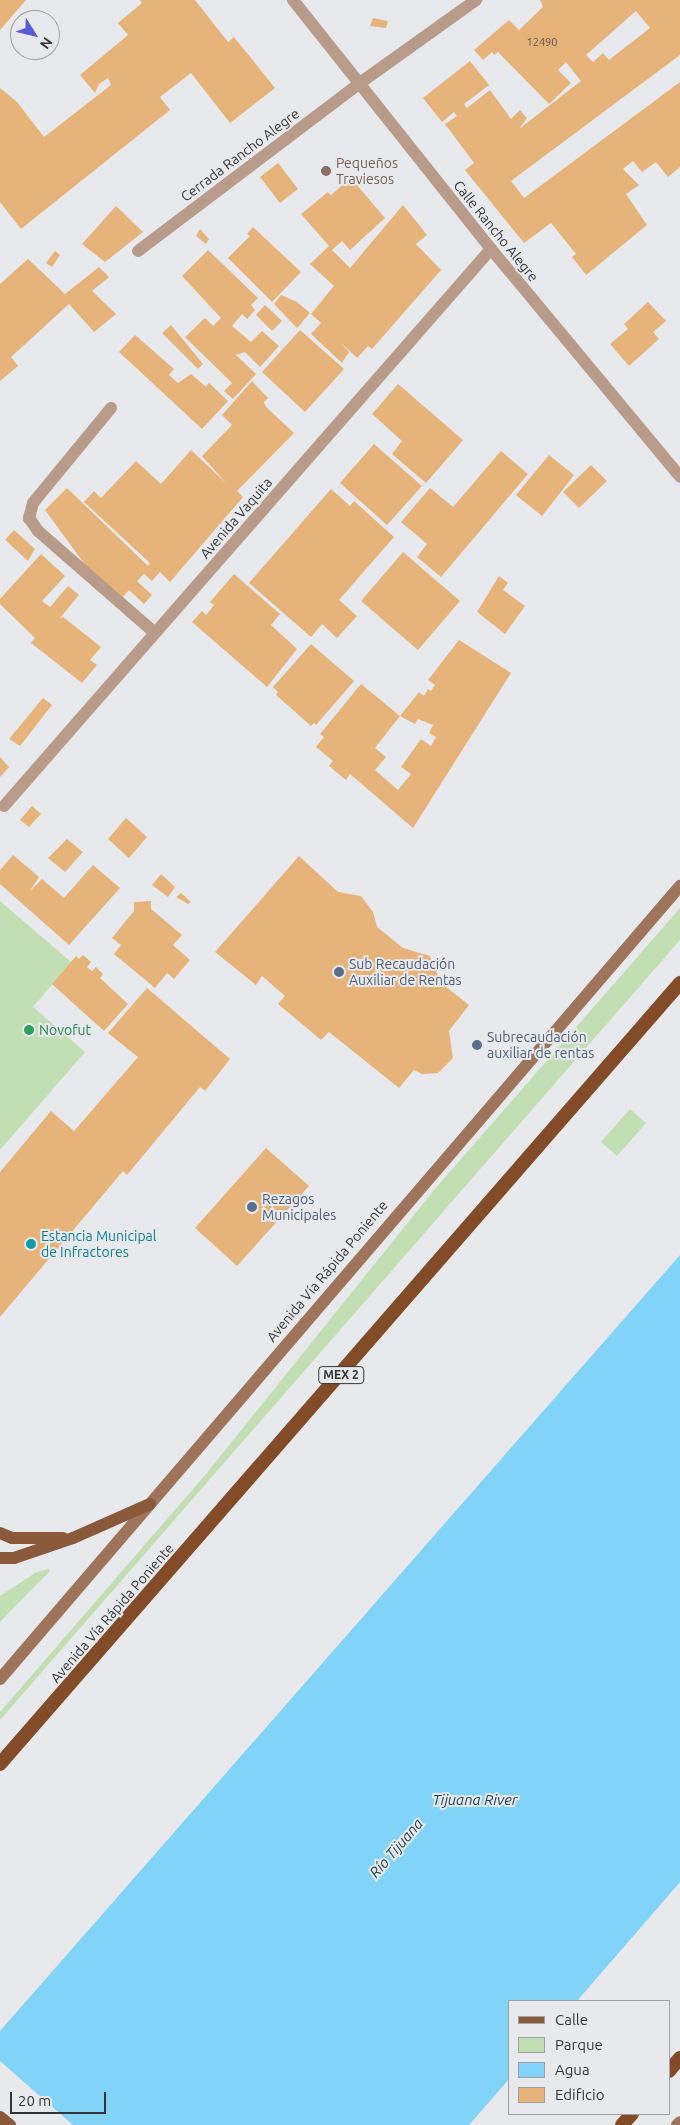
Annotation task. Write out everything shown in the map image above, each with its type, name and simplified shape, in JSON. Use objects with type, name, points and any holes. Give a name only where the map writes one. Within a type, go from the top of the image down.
[{"type":"highway","name":"Avenida Vía Rápida Poniente","points":[[0,1764],[680,983]]},
{"type":"highway","points":[[670,2070],[680,2058]]},
{"type":"highway","points":[[622,2125],[631,2115]]},
{"type":"main road","name":"Avenida Vía Rápida Poniente","points":[[0,1679],[680,886]]},
{"type":"main road","points":[[0,1558],[14,1558],[73,1538],[150,1504]]},
{"type":"main road","points":[[0,1533],[12,1538],[73,1538]]},
{"type":"main road","points":[[0,2116],[10,2125]]},
{"type":"main road","points":[[677,2125],[680,2122]]},
{"type":"street","name":"Calle Rancho Alegre","points":[[293,0],[491,249],[680,477]]},
{"type":"street","name":"Cerrada Rancho Alegre","points":[[138,251],[360,83],[476,0]]},
{"type":"street","name":"Avenida Vaquita","points":[[4,806],[491,249]]},
{"type":"street","points":[[111,408],[33,503],[29,518],[38,531],[155,633]]},
{"type":"green space","name":"Novofut","points":[[0,901],[71,962],[33,1007],[85,1052],[0,1150]]},
{"type":"green space","points":[[680,908],[680,940],[0,1720],[0,1712],[206,1474],[434,1190]]},
{"type":"green space","points":[[630,1109],[646,1123],[617,1156],[601,1142]]},
{"type":"green space","points":[[48,1569],[50,1571],[0,1622],[0,1596],[35,1573]]},
{"type":"water","name":"Tijuana River","points":[[680,1255],[680,1882],[578,2000],[508,2000],[508,2080],[469,2125],[0,2125],[0,2031]]},
{"type":"pier","points":[[0,2061],[73,2125],[0,2125]]},
{"type":"building","points":[[0,0],[26,0],[17,10],[10,10],[10,18],[0,30]]},
{"type":"building","points":[[140,0],[195,0],[228,42],[234,37],[275,88],[230,123],[191,73],[160,97],[170,110],[21,229],[0,202],[0,88],[17,102],[44,137],[111,85],[108,78],[99,84],[95,93],[80,75],[128,35],[118,23],[142,3]]},
{"type":"building","points":[[540,0],[680,0],[680,55],[511,181],[524,198],[680,82],[680,167],[668,177],[656,162],[642,172],[633,161],[623,169],[639,185],[626,194],[647,225],[586,275],[572,257],[576,254],[551,223],[524,243],[465,170],[474,163],[445,124],[457,116],[454,112],[442,122],[423,98],[470,61],[489,85],[464,104],[467,108],[490,90],[511,119],[520,110],[527,118],[519,129],[581,81],[566,62],[558,70],[571,83],[549,104],[498,52],[494,55],[492,52],[483,60],[474,50],[509,20],[519,30],[543,7]],"holes":[[[636,11],[650,28],[609,60],[603,53],[593,62],[586,55]]]},
{"type":"building","points":[[373,18],[388,21],[386,28],[370,26]]},
{"type":"building","points":[[278,163],[298,189],[280,203],[260,177]]},
{"type":"building","points":[[351,178],[385,218],[350,250],[342,241],[332,250],[350,268],[403,205],[427,235],[416,244],[441,270],[372,349],[368,346],[357,358],[340,342],[349,352],[342,363],[311,334],[321,323],[311,314],[334,286],[310,264],[329,246],[301,214],[328,192],[331,195]]},
{"type":"building","points":[[116,206],[143,232],[105,262],[82,244]]},
{"type":"building","points":[[253,227],[301,272],[272,302],[228,258],[250,236],[247,234]]},
{"type":"building","points":[[200,229],[209,239],[206,244],[196,236]]},
{"type":"building","points":[[208,250],[258,298],[251,305],[255,310],[247,319],[242,314],[232,326],[251,342],[262,331],[279,346],[260,367],[245,352],[236,355],[256,374],[233,399],[224,391],[232,383],[185,337],[205,318],[213,326],[221,318],[182,276]]},
{"type":"building","points":[[55,251],[60,255],[52,267],[46,263]]},
{"type":"building","points":[[28,259],[65,294],[99,267],[109,277],[92,291],[116,314],[94,332],[69,304],[11,357],[18,366],[0,381],[0,284]]},
{"type":"building","points":[[281,295],[297,302],[310,313],[297,328],[274,304]]},
{"type":"building","points":[[648,302],[666,321],[653,332],[659,339],[629,366],[610,344],[628,329],[624,324]]},
{"type":"building","points":[[265,305],[282,321],[272,331],[256,315]]},
{"type":"building","points":[[171,325],[203,364],[198,369],[162,333]]},
{"type":"building","points":[[300,330],[344,369],[305,412],[262,372]]},
{"type":"building","points":[[135,335],[174,369],[169,375],[178,383],[191,374],[206,387],[209,383],[228,401],[202,429],[119,352]]},
{"type":"building","points":[[252,381],[268,398],[264,402],[266,407],[294,433],[237,491],[243,497],[170,582],[160,572],[152,581],[144,574],[137,581],[152,595],[144,604],[129,590],[121,599],[86,566],[45,510],[67,488],[148,566],[150,563],[84,502],[94,491],[101,498],[136,461],[161,484],[191,450],[226,483],[202,456],[232,425],[222,415]]},
{"type":"building","points":[[398,384],[463,440],[426,483],[392,454],[402,441],[372,414]]},
{"type":"building","points":[[374,444],[422,486],[387,525],[340,483]]},
{"type":"building","points":[[501,451],[528,474],[441,577],[417,557],[427,544],[401,522],[430,488],[453,507]]},
{"type":"building","points":[[549,455],[574,475],[542,516],[516,495]]},
{"type":"building","points":[[591,465],[607,481],[579,508],[563,492]]},
{"type":"building","points":[[331,489],[350,506],[354,501],[394,537],[339,600],[357,616],[337,638],[322,624],[311,637],[249,583]]},
{"type":"building","points":[[14,530],[35,549],[28,561],[5,540]]},
{"type":"building","points":[[403,552],[460,601],[418,650],[361,601]]},
{"type":"building","points":[[41,554],[65,576],[42,601],[50,607],[68,586],[79,595],[60,618],[63,617],[101,647],[90,660],[97,665],[82,683],[31,643],[35,638],[0,604],[0,599]]},
{"type":"building","points":[[234,574],[280,614],[271,625],[297,649],[267,687],[192,622],[202,611],[206,615],[214,605],[210,602]]},
{"type":"building","points":[[499,576],[508,583],[503,590],[525,606],[505,634],[477,612]]},
{"type":"building","points":[[459,640],[511,673],[413,828],[350,774],[346,780],[329,766],[333,761],[316,747],[324,737],[320,734],[361,684],[400,716],[419,692],[424,696],[428,689],[431,691],[435,685],[428,680]],"holes":[[[400,716],[415,724],[418,719],[433,725],[429,733],[436,737],[431,746],[421,739],[401,767],[411,774],[398,790],[375,770],[386,757],[375,748]]]},
{"type":"building","points":[[311,644],[354,681],[316,725],[314,723],[311,726],[276,695],[278,692],[273,687]]},
{"type":"building","points":[[43,698],[52,705],[20,746],[9,739]]},
{"type":"building","points":[[0,757],[9,767],[0,777]]},
{"type":"building","points":[[32,806],[41,814],[29,827],[20,820]]},
{"type":"building","points":[[126,818],[147,837],[129,858],[108,839]]},
{"type":"building","points":[[67,839],[83,852],[65,872],[48,858]]},
{"type":"building","points":[[13,855],[39,877],[30,891],[42,879],[64,898],[93,865],[120,888],[69,945],[0,884],[0,870]]},
{"type":"building","name":"Sub Recaudación Auxiliar de Rentas","points":[[299,856],[338,892],[361,896],[373,912],[377,927],[403,948],[430,956],[441,983],[469,1005],[449,1031],[453,1058],[438,1073],[422,1074],[414,1070],[399,1088],[329,1032],[321,1040],[278,1004],[285,996],[262,976],[256,985],[215,952]]},
{"type":"building","points":[[161,874],[175,887],[168,897],[152,885]]},
{"type":"building","points":[[181,893],[191,902],[188,904],[176,897]]},
{"type":"building","points":[[151,901],[151,909],[182,935],[173,945],[190,960],[174,979],[167,973],[155,988],[114,954],[121,945],[112,938],[134,911],[134,902]]},
{"type":"building","points":[[83,955],[91,962],[87,967],[92,971],[96,967],[103,974],[100,978],[128,1004],[104,1031],[52,984],[76,956],[79,959]]},
{"type":"building","points":[[147,988],[230,1059],[205,1091],[200,1087],[127,1175],[123,1171],[0,1317],[0,1172],[51,1111],[74,1131],[138,1057],[108,1033]]},
{"type":"building","name":"Rezagos Municipales","points":[[266,1148],[309,1186],[237,1266],[195,1228]]},
{"type":"place","name":"Pequeños Traviesos","points":[[326,171]]},
{"type":"place","name":"Sub Recaudación Auxiliar de Rentas","points":[[339,972]]},
{"type":"place","name":"Novofut","points":[[29,1030]]},
{"type":"place","name":"Subrecaudación auxiliar de rentas","points":[[477,1045]]},
{"type":"place","name":"Rezagos Municipales","points":[[252,1207]]},
{"type":"place","name":"Estancia Municipal de Infractores","points":[[31,1244]]},
{"type":"water label","name":"Río Tijuana","points":[[396,1848]]}]
